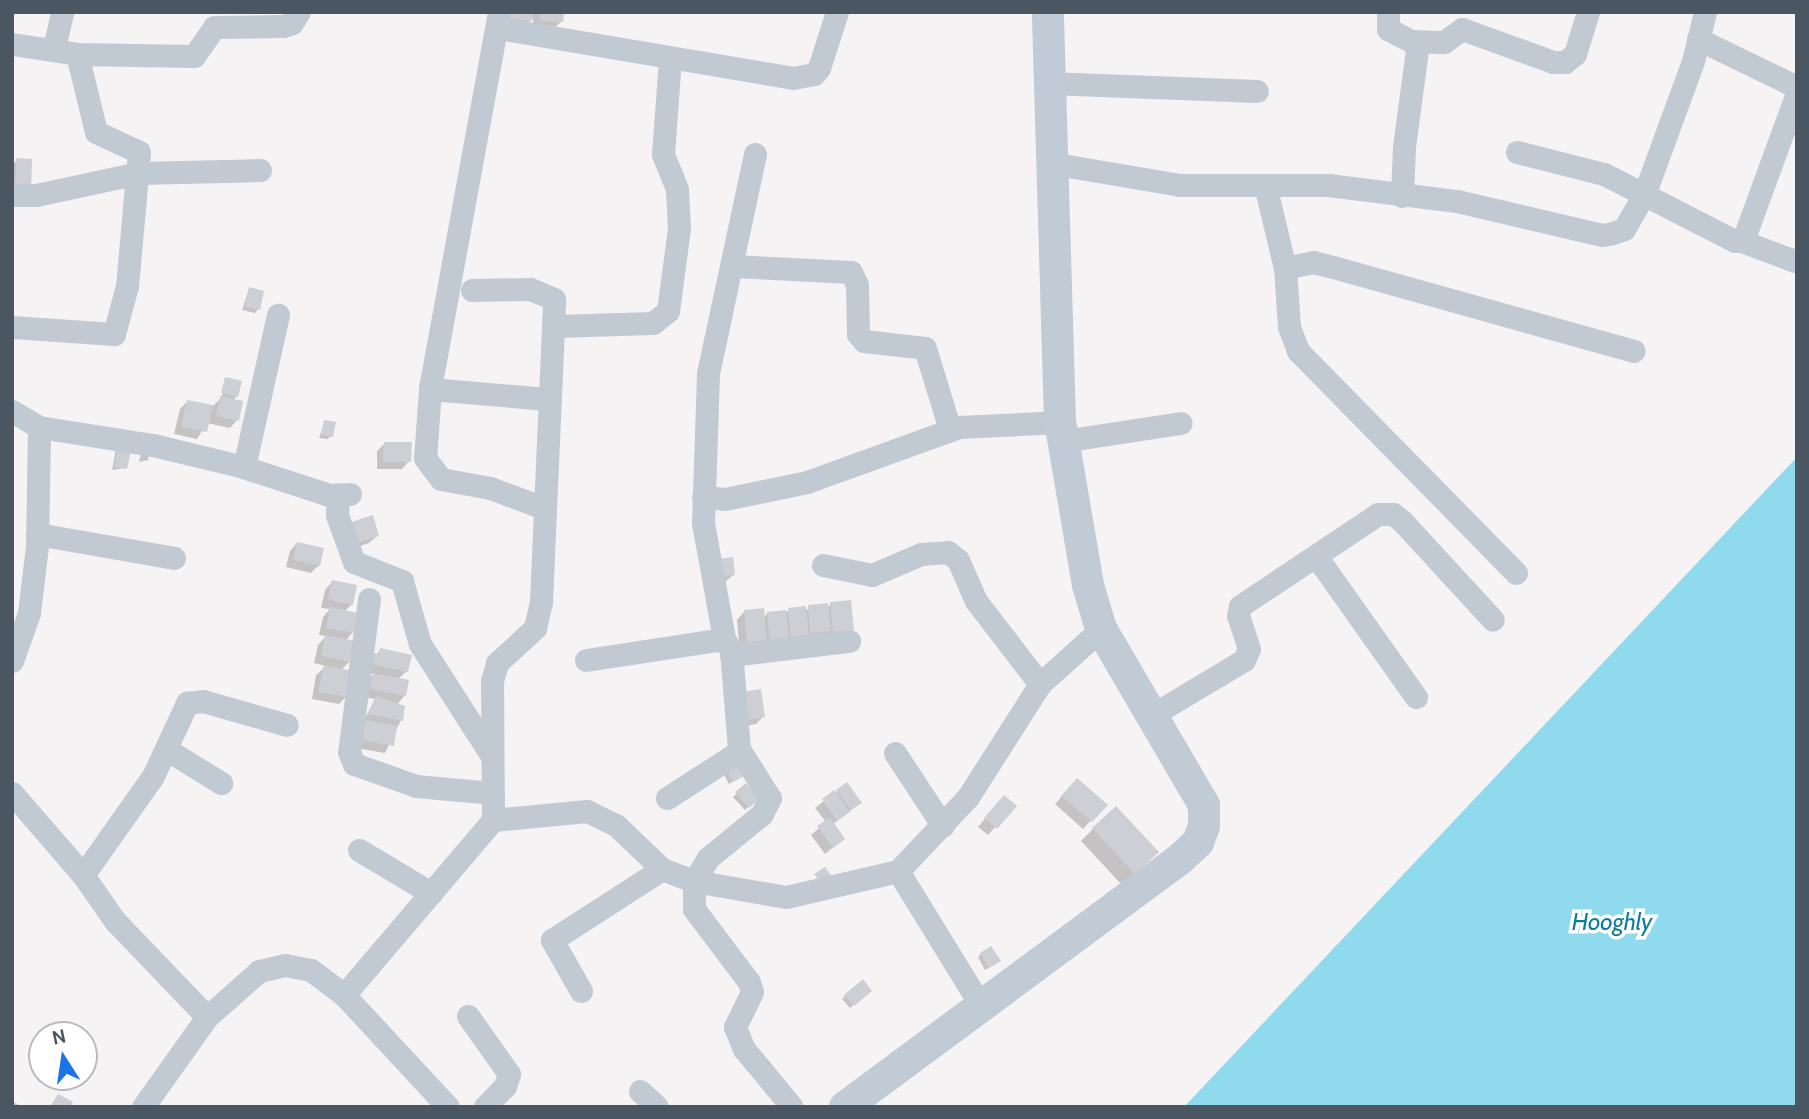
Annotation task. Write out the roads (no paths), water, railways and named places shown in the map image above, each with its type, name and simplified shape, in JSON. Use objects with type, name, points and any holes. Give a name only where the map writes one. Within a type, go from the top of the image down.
[{"type":"street","points":[[54,48],[62,12]]},
{"type":"street","points":[[12,44],[54,48],[77,54],[194,56],[214,27],[283,26],[292,23],[299,12]]},
{"type":"street","points":[[544,508],[480,485],[441,480],[432,472],[425,458],[430,389],[499,20],[670,58],[793,78],[814,74],[823,60],[837,12]]},
{"type":"street","points":[[845,1107],[1198,842],[1204,805],[1101,629],[1088,585],[1061,431],[1048,83],[1048,12]]},
{"type":"street","points":[[1388,12],[1392,34],[1418,42],[1444,42],[1462,29],[1552,62],[1565,62],[1575,54],[1588,12]]},
{"type":"street","points":[[1051,163],[1180,185],[1328,185],[1457,201],[1602,235],[1624,229],[1644,194],[1698,39],[1704,12]]},
{"type":"street","points":[[1698,39],[1797,87]]},
{"type":"street","points":[[1402,196],[1404,147],[1418,42]]},
{"type":"street","points":[[12,327],[114,334],[127,286],[139,173],[135,147],[96,132],[77,54]]},
{"type":"street","points":[[555,326],[653,323],[668,310],[678,229],[677,189],[663,153],[670,58]]},
{"type":"street","points":[[1048,83],[1257,91]]},
{"type":"street","points":[[1739,240],[1745,235],[1797,93]]},
{"type":"street","points":[[1517,152],[1604,174],[1730,241],[1739,240],[1795,261]]},
{"type":"street","points":[[755,154],[708,374],[703,497],[704,544],[728,647],[740,751],[769,804],[724,841],[694,881],[696,918],[749,982],[751,992],[736,1027],[739,1038],[792,1107]]},
{"type":"street","points":[[12,195],[36,195],[139,173],[260,170]]},
{"type":"street","points":[[1265,185],[1286,268],[1289,327],[1298,351],[1516,573]]},
{"type":"street","points":[[1286,268],[1312,262],[1333,267],[1633,351]]},
{"type":"street","points":[[733,266],[851,272],[857,285],[858,334],[864,341],[925,348],[950,430]]},
{"type":"street","points":[[344,995],[493,820],[492,681],[497,663],[535,628],[541,602],[547,399],[555,326],[554,299],[543,292],[472,290]]},
{"type":"street","points":[[244,467],[278,315]]},
{"type":"street","points":[[430,389],[547,399]]},
{"type":"street","points":[[12,411],[39,428],[153,446],[244,467],[344,496],[337,514],[354,562],[402,581],[420,644],[492,757]]},
{"type":"street","points":[[703,497],[725,499],[807,482],[950,430],[1061,431],[1181,422]]},
{"type":"street","points":[[12,661],[29,613],[37,534],[39,428]]},
{"type":"street","points":[[1152,715],[1244,660],[1249,649],[1238,616],[1240,606],[1378,514],[1393,514],[1493,620]]},
{"type":"street","points":[[37,534],[174,558]]},
{"type":"street","points":[[823,565],[872,575],[921,554],[948,552],[958,560],[976,601],[1040,684]]},
{"type":"street","points":[[1316,556],[1416,697]]},
{"type":"street","points":[[369,599],[349,752],[354,764],[416,786],[493,793]]},
{"type":"street","points":[[493,820],[587,811],[616,825],[662,869],[694,881],[786,897],[898,871],[968,797],[1040,684],[1101,629]]},
{"type":"street","points":[[586,660],[728,647],[849,641]]},
{"type":"street","points":[[83,875],[153,776],[182,710],[193,701],[287,725]]},
{"type":"street","points":[[166,749],[221,783]]},
{"type":"street","points":[[667,798],[740,751]]},
{"type":"street","points":[[895,753],[943,826]]},
{"type":"street","points":[[16,803],[83,875],[115,921],[207,1017]]},
{"type":"street","points":[[359,850],[431,893]]},
{"type":"street","points":[[581,991],[552,940],[662,869]]},
{"type":"street","points":[[898,871],[981,1006]]},
{"type":"street","points":[[143,1107],[207,1017],[259,971],[285,965],[311,970],[344,995],[449,1107]]},
{"type":"street","points":[[468,1016],[509,1074],[505,1086],[485,1107]]},
{"type":"water","name":"Hooghly","points":[[1797,457],[1797,1107],[1184,1107]]}]
